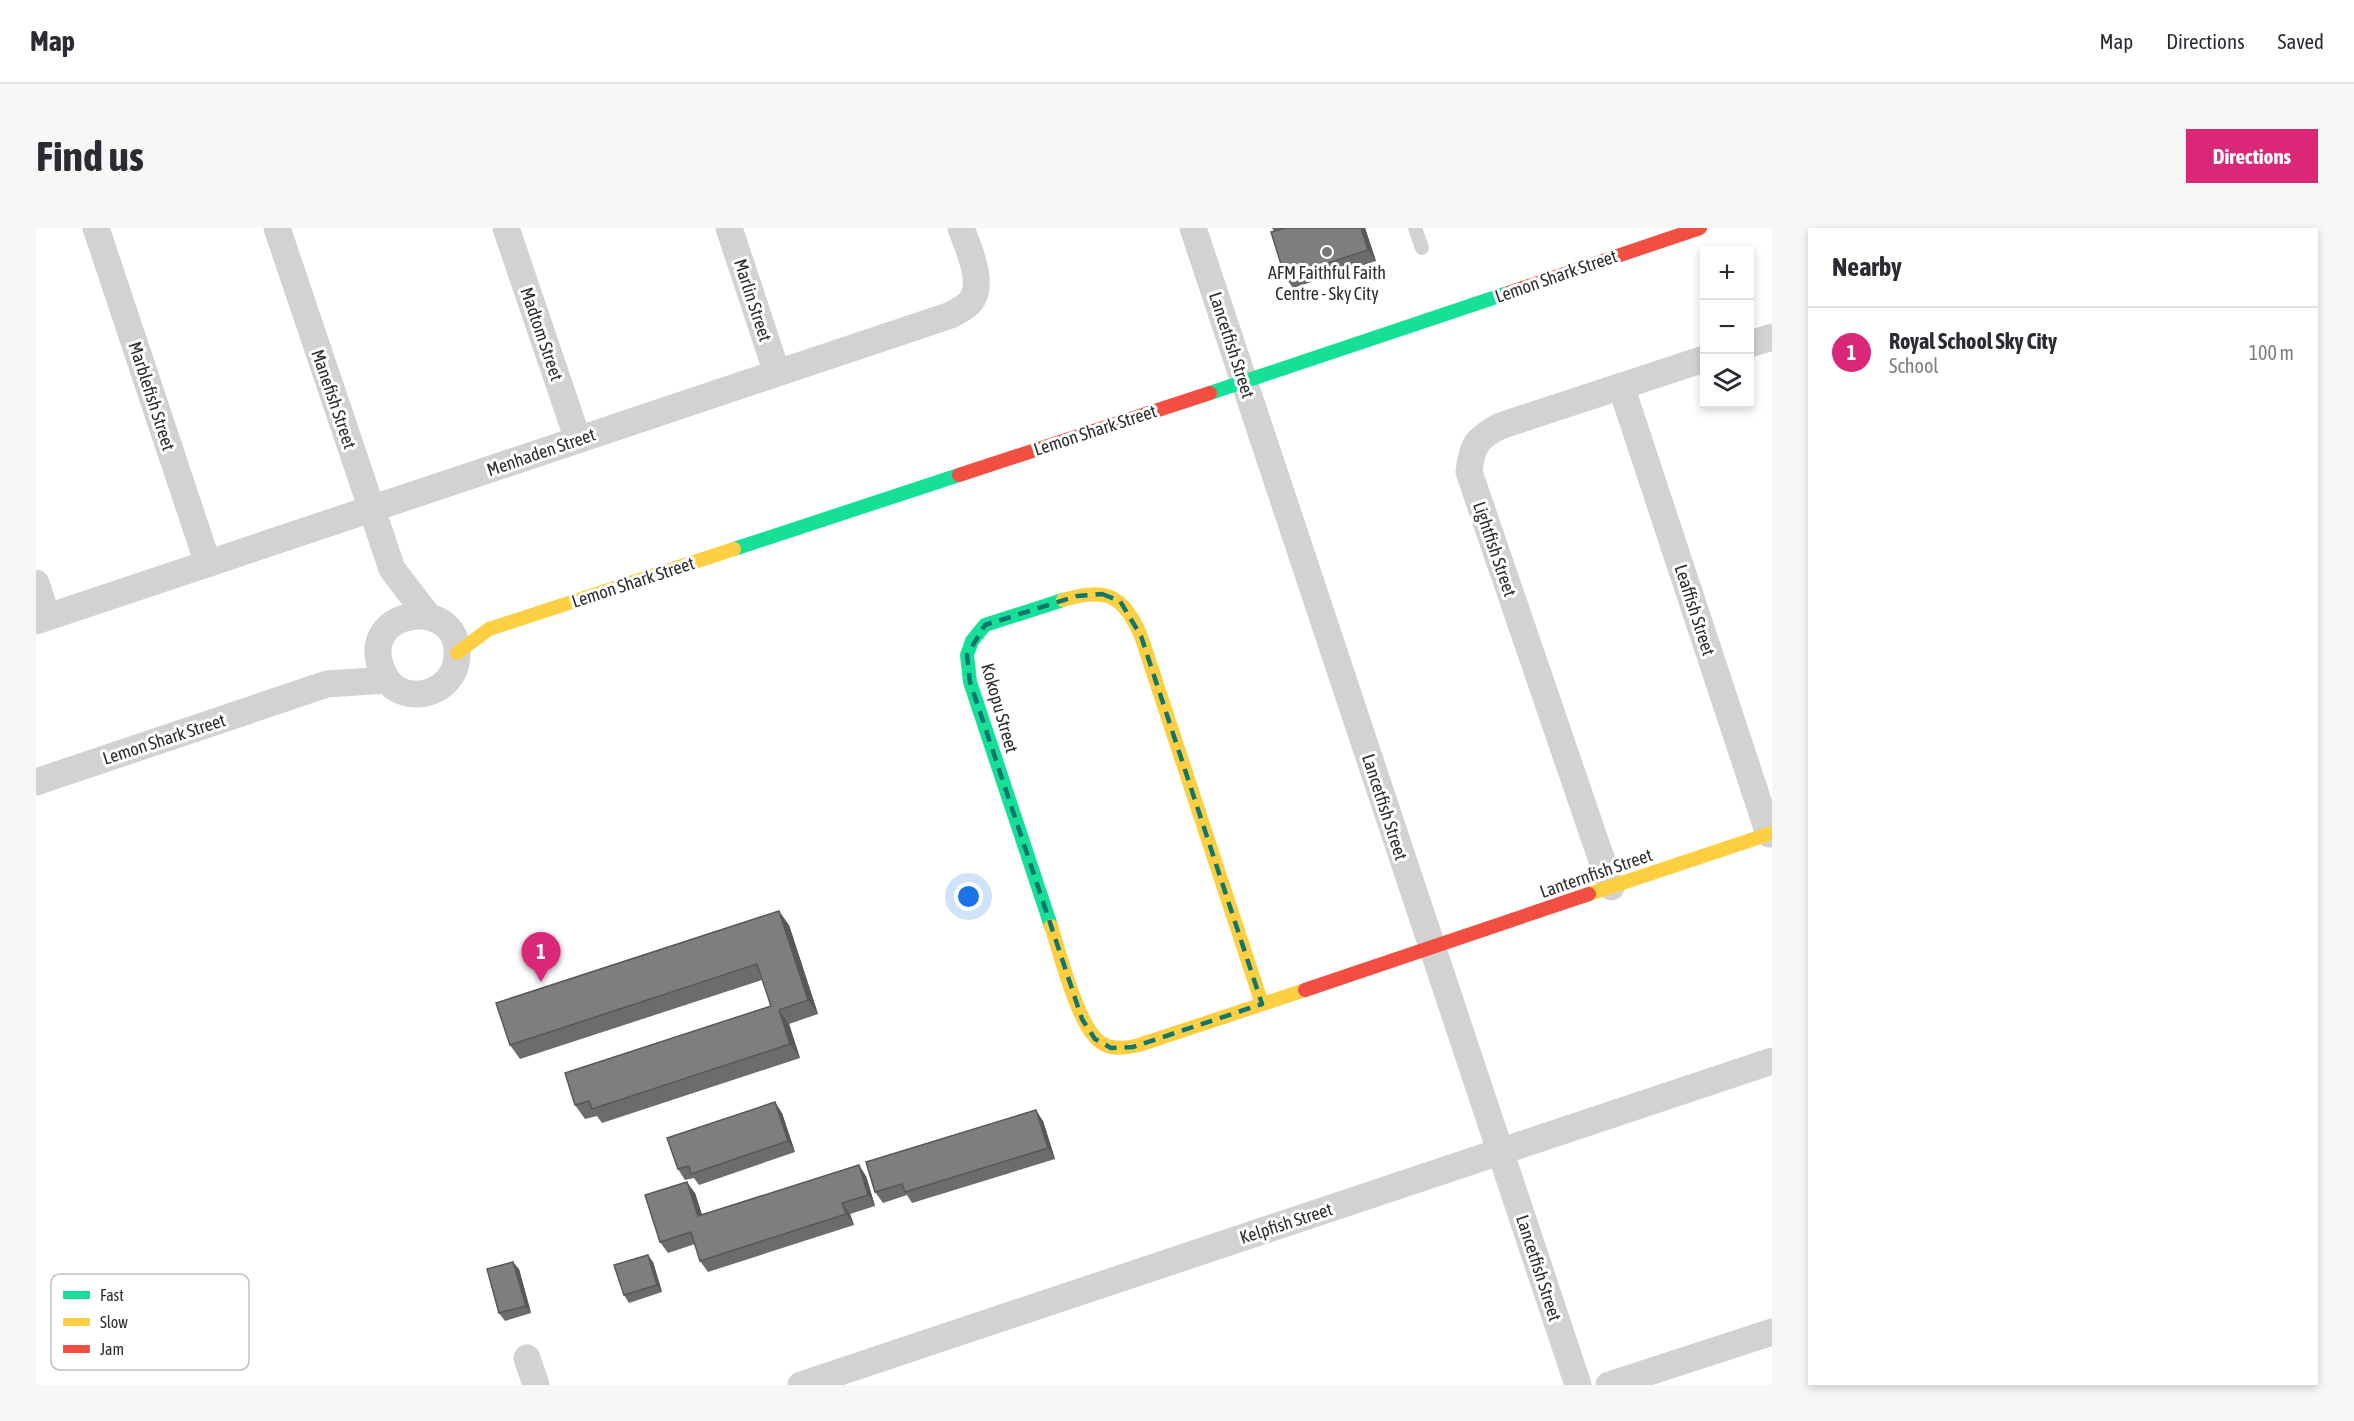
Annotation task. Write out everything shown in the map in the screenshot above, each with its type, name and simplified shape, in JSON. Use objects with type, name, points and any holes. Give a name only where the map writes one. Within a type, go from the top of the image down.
[{"type":"street","name":"Marblefish Street","points":[[96,228],[208,564]]},
{"type":"street","name":"Manefish Street","points":[[277,228],[392,569],[393,622]]},
{"type":"street","name":"Madtom Street","points":[[506,228],[578,440]]},
{"type":"street","name":"Marlin Street","points":[[729,228],[777,373]]},
{"type":"street","name":"Menhaden Street","points":[[42,619],[951,315],[969,304],[976,289],[976,277],[961,228]]},
{"type":"street","name":"Lancetfish Street","points":[[1193,228],[1578,1385]]},
{"type":"street","name":"Lemon Shark Street","points":[[457,653],[489,629],[1244,382],[1700,228]]},
{"type":"street","points":[[1754,342],[1772,337]]},
{"type":"street","name":"Lightfish Street","points":[[1611,887],[1469,472],[1471,452],[1481,436],[1500,426],[1700,360]]},
{"type":"street","name":"Leaffish Street","points":[[1621,386],[1771,833]]},
{"type":"street","name":"Manefish Street","points":[[392,569],[436,620]]},
{"type":"street","points":[[36,583],[42,619]]},
{"type":"street","name":"Kokopu Street","points":[[1262,1004],[1141,636],[1133,618],[1120,601],[1102,594],[1077,596],[985,625],[972,640],[967,656],[970,682],[1082,1018],[1095,1039],[1111,1048],[1132,1047],[1262,1004],[1432,947]]},
{"type":"street","name":"Lemon Shark Street","points":[[327,684],[377,651],[382,635],[393,622],[409,615],[489,629]]},
{"type":"street","points":[[377,651],[380,668],[387,680],[397,689],[410,693],[424,693],[437,689],[448,680],[455,667],[457,653],[455,640],[436,620]]},
{"type":"street","name":"Lemon Shark Street","points":[[36,782],[327,684],[387,680]]},
{"type":"street","name":"Lanternfish Street","points":[[1432,947],[1771,833]]},
{"type":"street","name":"Kelpfish Street","points":[[801,1385],[1772,1061]]},
{"type":"street","points":[[1610,1385],[1772,1332]]},
{"type":"street","points":[[527,1358],[536,1385]]},
{"type":"lane","points":[[1415,228],[1422,248]]},
{"type":"highlighted area","points":[[1102,594],[1120,601],[1141,636],[1262,1004],[1133,1047],[1111,1048],[1095,1039],[1082,1019],[970,682],[967,655],[985,625],[1077,596]]},
{"type":"building","name":"AFM Faithful Faith Centre - Sky City","points":[[1285,228],[1361,228],[1368,250],[1285,277],[1271,232]]},
{"type":"building","points":[[779,911],[808,1000],[779,1010],[790,1044],[592,1109],[589,1101],[575,1105],[565,1073],[771,1006],[757,964],[510,1045],[496,1003]]},
{"type":"building","points":[[775,1102],[788,1141],[691,1174],[689,1166],[678,1169],[667,1138]]},
{"type":"building","points":[[1036,1110],[1048,1148],[905,1192],[902,1184],[875,1192],[866,1162]]},
{"type":"building","points":[[859,1165],[868,1195],[842,1203],[846,1214],[700,1261],[691,1232],[660,1242],[645,1195],[687,1182],[698,1216]]},
{"type":"building","points":[[648,1255],[657,1285],[624,1295],[614,1265]]},
{"type":"building","points":[[513,1262],[526,1306],[499,1313],[487,1269]]},
{"type":"traffic: fast","points":[[1210,393],[1511,292]]},
{"type":"traffic: fast","points":[[734,549],[959,475]]},
{"type":"traffic: fast","points":[[1051,926],[970,682],[967,655],[972,641],[985,625],[1063,600]]},
{"type":"traffic: slow","points":[[457,653],[489,629],[734,549]]},
{"type":"traffic: slow","points":[[1063,600],[1091,594],[1112,598],[1127,611],[1141,636],[1262,1004]]},
{"type":"traffic: slow","points":[[1589,894],[1772,833]]},
{"type":"traffic: slow","points":[[1051,926],[1078,1009],[1094,1037],[1112,1047],[1125,1048],[1139,1045],[1305,990]]},
{"type":"traffic: jam","points":[[1511,292],[1700,228]]},
{"type":"traffic: jam","points":[[959,475],[1210,393]]},
{"type":"traffic: jam","points":[[1305,990],[1589,894]]},
{"type":"place","name":"AFM Faithful Faith Centre - Sky City","points":[[1327,252]]},
{"type":"place","name":"Royal School Sky City","points":[[541,982]]}]
